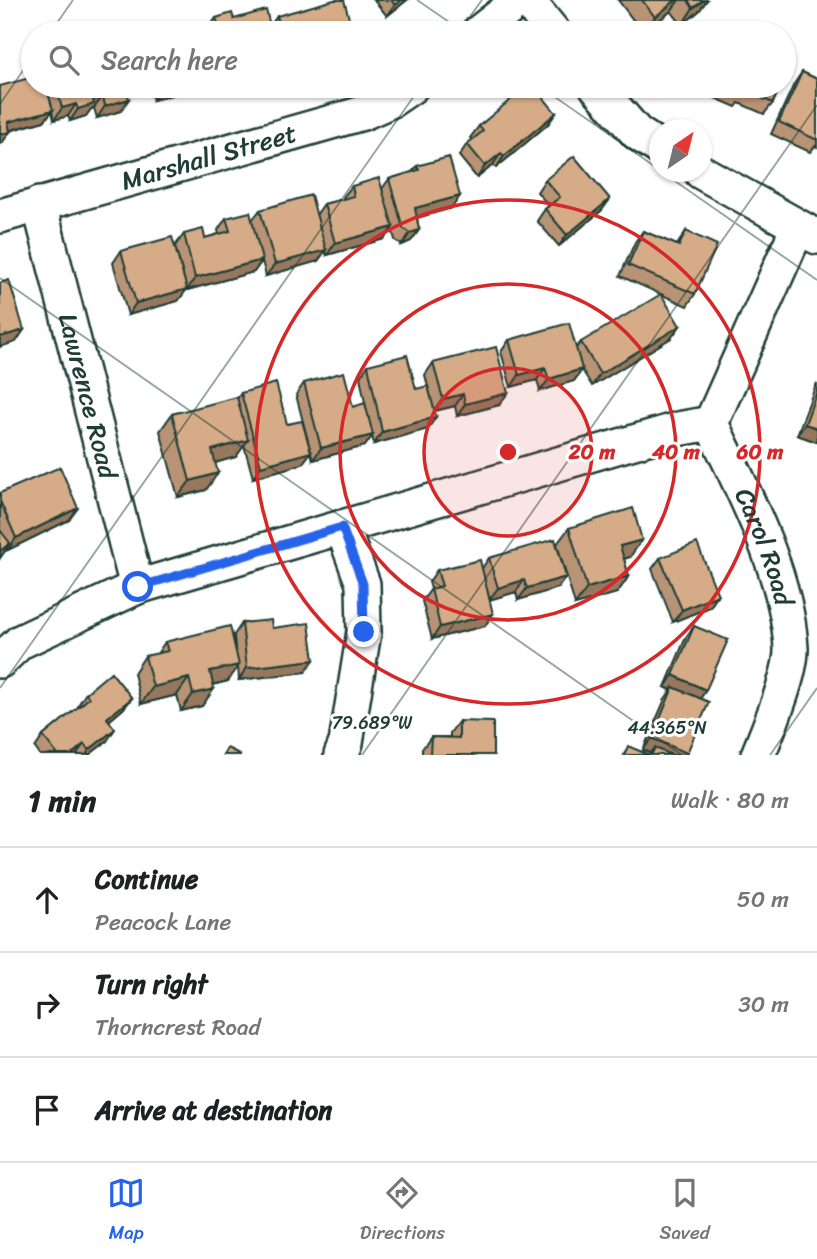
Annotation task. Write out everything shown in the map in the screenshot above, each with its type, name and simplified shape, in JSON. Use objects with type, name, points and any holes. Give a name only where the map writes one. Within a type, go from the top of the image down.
[{"type":"street","points":[[493,21],[520,0]]},
{"type":"street","points":[[527,0],[544,21]]},
{"type":"street","name":"Marshall Street","points":[[0,216],[363,113],[394,98]]},
{"type":"street","points":[[607,98],[637,132],[649,140]]},
{"type":"street","points":[[0,661],[20,642],[138,587],[678,429],[711,423],[808,232],[712,178]]},
{"type":"street","name":"Lawrence Road","points":[[39,204],[138,587]]},
{"type":"street","name":"Carol Road","points":[[711,423],[780,581],[791,651],[773,720],[758,755]]},
{"type":"street","points":[[341,755],[346,743],[364,632],[363,584],[342,527]]},
{"type":"building","points":[[334,0],[344,0],[350,21],[278,21],[277,16]]},
{"type":"building","points":[[642,0],[676,0],[655,17]]},
{"type":"building","points":[[688,0],[704,0],[693,8]]},
{"type":"building","points":[[266,10],[269,21],[217,21],[216,18],[232,13],[234,19]]},
{"type":"building","points":[[802,72],[817,79],[817,140],[779,122],[790,98],[796,98],[796,85]]},
{"type":"building","points":[[21,80],[21,98],[50,98],[53,110],[8,122],[10,132],[0,134],[0,86]]},
{"type":"building","points":[[59,98],[96,98],[93,99],[94,104],[78,109],[76,104],[62,108]]},
{"type":"building","points":[[103,98],[129,98],[129,99],[105,106]]},
{"type":"building","points":[[513,98],[544,98],[556,113],[504,156],[501,153],[485,166],[467,144],[483,131],[479,126]]},
{"type":"building","points":[[762,98],[775,98],[773,103]]},
{"type":"building","points":[[574,156],[610,199],[567,235],[545,209],[560,197],[545,180]]},
{"type":"building","points":[[449,157],[460,196],[415,208],[419,230],[410,233],[403,228],[389,179],[419,170],[417,166]]},
{"type":"building","points":[[379,178],[393,227],[335,243],[324,204],[354,196],[352,186]]},
{"type":"building","points":[[311,195],[326,250],[275,264],[260,210]]},
{"type":"building","points":[[250,212],[262,260],[195,278],[184,234],[203,229],[205,238],[230,231],[226,218]]},
{"type":"building","points":[[643,231],[679,246],[686,231],[717,245],[695,294],[628,265]]},
{"type":"building","points":[[172,237],[187,289],[136,303],[121,251]]},
{"type":"building","points":[[9,280],[24,330],[0,337],[0,283]]},
{"type":"building","points":[[661,294],[680,326],[600,374],[581,342]]},
{"type":"building","points":[[569,323],[582,369],[549,379],[545,368],[519,375],[509,340]]},
{"type":"building","points":[[496,347],[508,393],[465,404],[463,394],[443,399],[433,363]]},
{"type":"building","points":[[407,355],[416,389],[428,386],[436,417],[382,432],[368,365]]},
{"type":"building","points":[[344,372],[353,407],[365,403],[373,435],[321,448],[304,383]]},
{"type":"building","points":[[276,383],[287,424],[302,421],[311,452],[261,466],[241,393]]},
{"type":"building","points":[[817,391],[817,428],[805,424]]},
{"type":"building","points":[[237,397],[248,440],[212,450],[218,473],[190,481],[172,414]]},
{"type":"building","points":[[60,467],[78,508],[16,538],[0,501],[0,493]]},
{"type":"building","points":[[633,508],[642,540],[620,546],[629,576],[587,588],[569,528]]},
{"type":"building","points":[[0,530],[10,543],[0,551]]},
{"type":"building","points":[[555,539],[566,577],[527,588],[524,580],[498,588],[489,558]]},
{"type":"building","points":[[697,543],[718,595],[682,610],[660,558]]},
{"type":"building","points":[[480,560],[493,614],[440,627],[431,589],[442,586],[437,570]]},
{"type":"building","points":[[271,620],[272,628],[309,623],[314,660],[247,668],[242,623]]},
{"type":"building","points":[[230,626],[239,665],[210,671],[214,689],[193,694],[189,678],[153,687],[145,656],[168,651],[165,642]]},
{"type":"building","points":[[694,626],[728,640],[706,690],[673,675]]},
{"type":"building","points":[[111,672],[132,698],[107,718],[115,729],[89,750],[84,744],[71,755],[58,755],[43,736],[89,698],[86,693]]},
{"type":"building","points":[[673,687],[709,702],[687,753],[652,738]]},
{"type":"building","points":[[459,721],[493,722],[493,755],[430,755],[431,737],[459,738]]},
{"type":"building","points":[[628,746],[649,755],[624,755]]},
{"type":"building","points":[[227,748],[241,755],[223,755]]},
{"type":"building","points":[[655,748],[672,755],[651,755]]},
{"type":"route","points":[[138,587],[342,527],[363,584],[364,632]]}]
